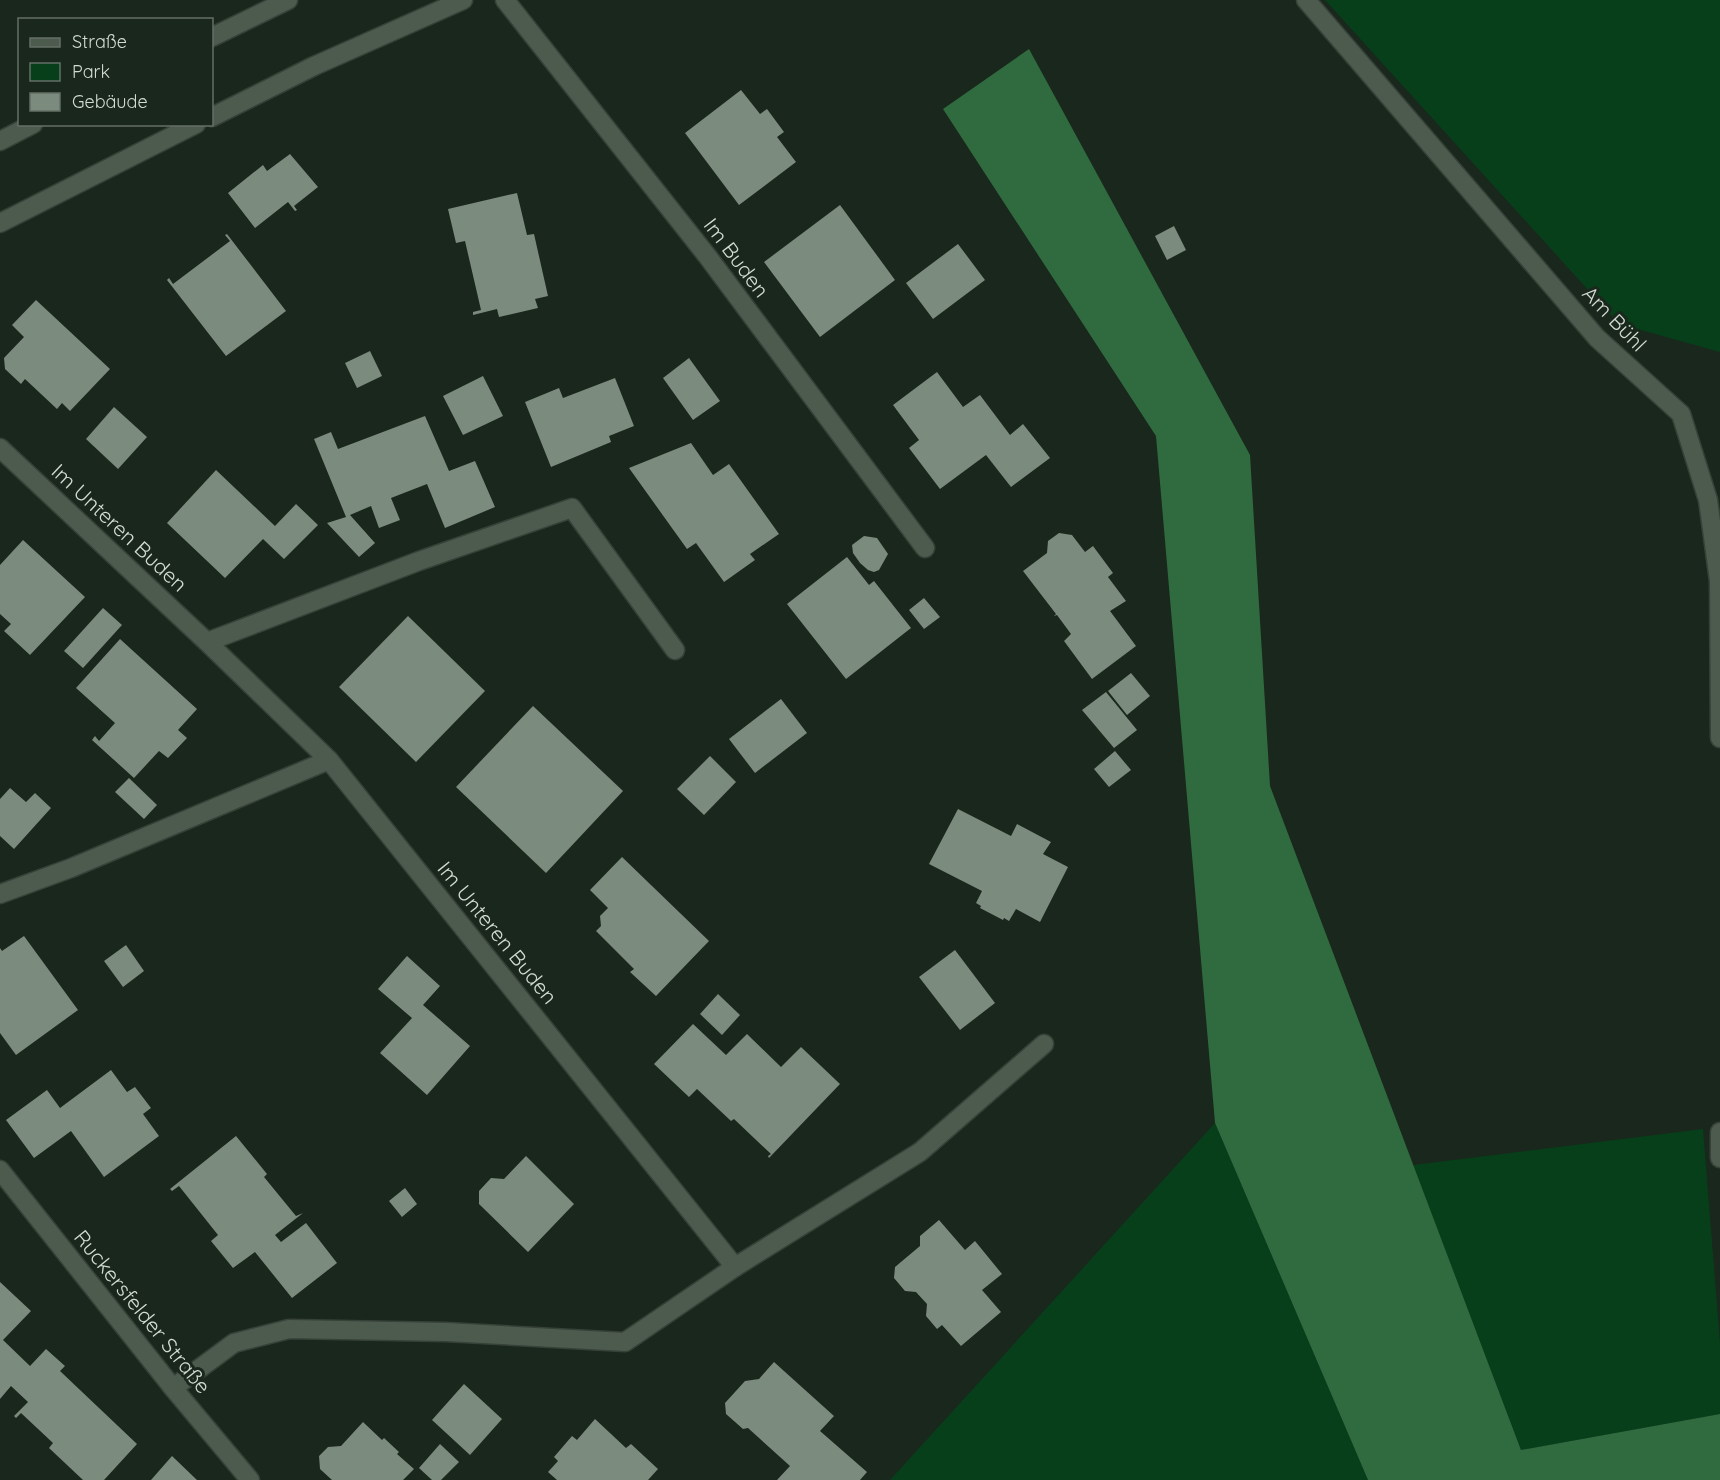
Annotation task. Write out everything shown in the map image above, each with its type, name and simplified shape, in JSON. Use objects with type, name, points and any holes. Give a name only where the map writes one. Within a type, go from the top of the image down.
[{"type":"street","points":[[213,37],[288,0]]},
{"type":"street","points":[[213,116],[314,66],[463,0]]},
{"type":"street","name":"Im Buden","points":[[505,0],[708,257],[925,548]]},
{"type":"street","name":"Am Bühl","points":[[1306,0],[1597,338],[1681,414],[1708,500],[1719,581],[1720,738]]},
{"type":"street","points":[[0,141],[29,126]]},
{"type":"street","points":[[0,223],[192,126]]},
{"type":"street","name":"Im Unteren Buden","points":[[0,448],[329,760],[735,1267]]},
{"type":"street","points":[[207,642],[419,561],[572,508],[675,650]]},
{"type":"street","points":[[0,894],[71,868],[329,760]]},
{"type":"street","points":[[173,1388],[234,1343],[289,1329],[446,1332],[625,1342],[735,1267],[920,1152],[1044,1044]]},
{"type":"street","points":[[1720,1132],[1720,1158]]},
{"type":"street","name":"Ruckersfelder Straße","points":[[0,1170],[173,1388],[250,1480]]},
{"type":"green space","points":[[1325,0],[1720,0],[1720,352],[1619,324]]},
{"type":"green space","points":[[1029,49],[1250,455],[1270,786],[1521,1450],[1720,1414],[1720,1480],[1368,1480],[1215,1123],[1156,436],[943,109]]},
{"type":"green space","points":[[1215,1123],[1368,1480],[890,1480]]},
{"type":"green space","points":[[1703,1129],[1720,1343],[1720,1414],[1521,1450],[1413,1165]]},
{"type":"building","points":[[741,90],[760,114],[767,109],[784,132],[777,137],[796,162],[739,205],[685,133]]},
{"type":"building","points":[[290,154],[318,187],[294,206],[297,210],[295,211],[288,202],[255,228],[228,193],[263,165],[267,171]]},
{"type":"building","points":[[517,193],[527,235],[534,234],[548,296],[535,299],[538,308],[499,317],[497,309],[473,315],[473,312],[481,310],[465,241],[456,243],[448,209]]},
{"type":"building","points":[[840,205],[895,280],[820,337],[764,262]]},
{"type":"building","points":[[1174,226],[1186,250],[1167,260],[1155,236]]},
{"type":"building","points":[[227,234],[286,311],[226,356],[167,280],[169,278],[173,284],[230,241],[225,235]]},
{"type":"building","points":[[958,244],[985,280],[933,319],[906,283]]},
{"type":"building","points":[[36,300],[110,369],[70,411],[62,403],[57,409],[25,379],[21,384],[5,369],[4,358],[24,337],[12,325]]},
{"type":"building","points":[[370,351],[382,376],[357,388],[345,363]]},
{"type":"building","points":[[689,358],[720,401],[693,420],[663,378]]},
{"type":"building","points":[[937,372],[963,407],[980,395],[1010,435],[1023,424],[1050,458],[1011,487],[986,455],[940,489],[909,448],[919,440],[893,405]]},
{"type":"building","points":[[483,376],[503,416],[463,435],[443,396]]},
{"type":"building","points":[[615,378],[634,426],[609,436],[611,442],[551,467],[525,402],[559,388],[563,398]]},
{"type":"building","points":[[114,407],[147,437],[118,469],[86,439]]},
{"type":"building","points":[[425,416],[449,471],[475,461],[495,507],[445,528],[427,484],[391,498],[400,520],[379,528],[371,506],[350,515],[375,543],[359,557],[327,523],[346,517],[314,439],[331,432],[338,449]]},
{"type":"building","points":[[691,443],[713,475],[729,464],[779,534],[750,554],[755,560],[724,582],[696,543],[687,549],[629,468]]},
{"type":"building","points":[[216,470],[275,526],[296,504],[318,525],[284,559],[263,539],[225,578],[167,523]]},
{"type":"building","points":[[1059,533],[1072,535],[1085,552],[1093,546],[1113,573],[1108,577],[1126,601],[1110,611],[1136,646],[1092,679],[1064,641],[1071,634],[1057,615],[1054,616],[1056,614],[1023,571],[1047,553],[1048,541]]},
{"type":"building","points":[[864,536],[877,538],[888,554],[879,570],[874,572],[860,563],[853,553],[852,545]]},
{"type":"building","points":[[23,540],[85,597],[30,655],[4,631],[11,624],[0,614],[0,565]]},
{"type":"building","points":[[847,557],[869,585],[874,581],[911,628],[846,679],[787,604]]},
{"type":"building","points":[[924,598],[940,617],[924,629],[909,610]]},
{"type":"building","points":[[103,608],[122,625],[83,668],[64,651]]},
{"type":"building","points":[[408,616],[485,691],[416,762],[339,687]]},
{"type":"building","points":[[120,639],[197,709],[178,730],[187,738],[168,758],[159,751],[134,778],[92,740],[95,736],[99,741],[115,723],[76,688]]},
{"type":"building","points":[[1131,673],[1150,696],[1127,715],[1108,691]]},
{"type":"building","points":[[1106,692],[1137,730],[1114,748],[1082,710]]},
{"type":"building","points":[[781,699],[807,733],[755,773],[729,739]]},
{"type":"building","points":[[533,706],[623,791],[546,873],[456,787]]},
{"type":"building","points":[[1115,751],[1131,770],[1109,787],[1094,769]]},
{"type":"building","points":[[710,756],[736,782],[704,815],[677,789]]},
{"type":"building","points":[[129,778],[157,805],[144,819],[115,792]]},
{"type":"building","points":[[10,788],[26,802],[35,793],[51,808],[14,849],[0,836],[0,799]]},
{"type":"building","points":[[958,809],[1011,836],[1017,824],[1051,842],[1043,854],[1068,867],[1040,922],[1016,909],[1009,921],[980,908],[981,906],[976,903],[982,891],[929,864]]},
{"type":"building","points":[[622,857],[709,941],[656,996],[630,972],[634,969],[596,931],[601,926],[600,916],[608,908],[590,890]]},
{"type":"building","points":[[24,936],[78,1010],[16,1055],[0,1033],[0,948],[2,951]]},
{"type":"building","points":[[126,945],[144,971],[123,987],[104,961]]},
{"type":"building","points":[[955,950],[995,1003],[960,1030],[919,977]]},
{"type":"building","points":[[407,956],[440,986],[423,1005],[470,1046],[427,1095],[380,1053],[412,1018],[378,989]]},
{"type":"building","points":[[718,994],[740,1015],[722,1035],[700,1014]]},
{"type":"building","points":[[693,1024],[726,1055],[747,1034],[781,1067],[801,1047],[840,1084],[769,1158],[771,1154],[734,1119],[731,1121],[697,1089],[689,1097],[654,1064]]},
{"type":"building","points":[[111,1070],[127,1092],[135,1087],[151,1108],[143,1114],[159,1136],[104,1177],[71,1131],[34,1158],[6,1120],[47,1090],[60,1108]]},
{"type":"building","points":[[236,1136],[267,1174],[264,1177],[296,1216],[303,1213],[275,1235],[281,1242],[306,1223],[337,1263],[292,1298],[255,1252],[233,1268],[211,1241],[218,1235],[179,1186],[172,1191],[170,1189]]},
{"type":"building","points":[[526,1156],[574,1204],[528,1252],[479,1204],[479,1191],[491,1178],[504,1179]]},
{"type":"building","points":[[405,1188],[417,1204],[402,1217],[389,1201]]},
{"type":"building","points":[[939,1220],[965,1250],[975,1241],[1002,1274],[982,1290],[1001,1312],[961,1346],[942,1325],[937,1329],[926,1316],[927,1304],[916,1292],[905,1291],[894,1278],[895,1267],[920,1246],[920,1236]]},
{"type":"building","points":[[0,1282],[31,1311],[3,1340],[30,1366],[46,1349],[65,1366],[60,1371],[137,1444],[104,1480],[83,1480],[49,1448],[53,1443],[21,1413],[16,1418],[14,1416],[28,1402],[11,1386],[0,1399]]},
{"type":"building","points":[[774,1362],[834,1416],[820,1431],[867,1472],[860,1480],[777,1480],[790,1466],[748,1428],[743,1429],[726,1414],[725,1403],[745,1381],[759,1379]]},
{"type":"building","points":[[464,1384],[502,1419],[470,1455],[432,1420]]},
{"type":"building","points":[[595,1419],[626,1448],[631,1444],[658,1469],[648,1480],[557,1480],[548,1472],[558,1461],[554,1457],[572,1436],[577,1440]]},
{"type":"building","points":[[363,1422],[382,1440],[384,1438],[414,1469],[403,1480],[332,1480],[320,1469],[319,1456],[328,1447],[341,1446]]},
{"type":"building","points":[[440,1444],[459,1462],[441,1480],[432,1480],[419,1468]]},
{"type":"building","points":[[172,1456],[197,1480],[151,1480]]}]
